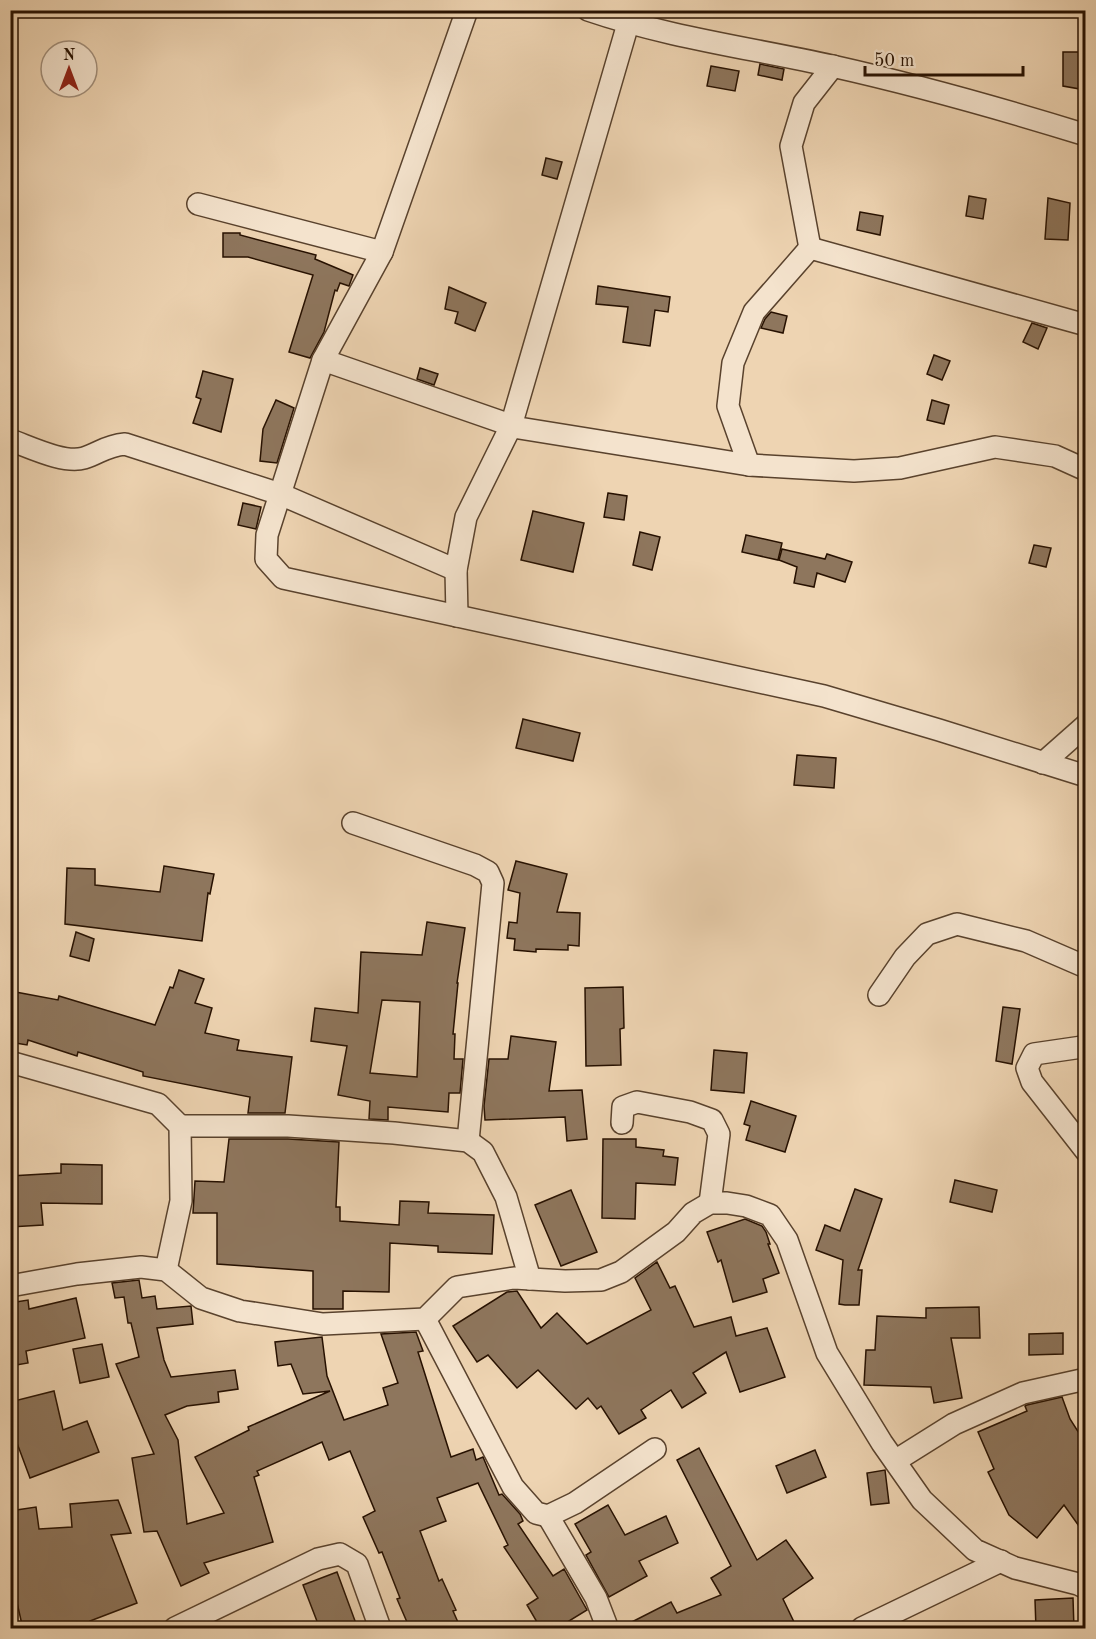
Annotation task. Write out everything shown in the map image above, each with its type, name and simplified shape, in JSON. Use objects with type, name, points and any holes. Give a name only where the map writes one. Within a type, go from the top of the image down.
[{"type":"street","points":[[467,10],[382,252],[323,360],[267,535],[266,559],[283,578],[824,696],[1086,776]]},
{"type":"street","points":[[588,10],[630,17],[1002,108],[1086,135]]},
{"type":"street","points":[[457,616],[456,570],[466,518],[511,426],[630,17]]},
{"type":"street","points":[[810,248],[791,146],[804,103],[832,66]]},
{"type":"street","points":[[198,204],[382,252]]},
{"type":"street","points":[[810,248],[1086,325]]},
{"type":"street","points":[[749,465],[728,406],[733,363],[754,312],[810,248]]},
{"type":"street","points":[[323,360],[511,426],[749,465],[854,471],[889,468],[995,447],[1055,456],[1086,470]]},
{"type":"street","points":[[10,440],[67,459],[84,458],[109,446],[125,444],[279,494],[456,570]]},
{"type":"street","points":[[1043,763],[1086,725]]},
{"type":"street","points":[[353,824],[475,865],[488,872],[493,883],[468,1141]]},
{"type":"street","points":[[879,995],[905,957],[927,934],[957,924],[1026,941],[1084,968]]},
{"type":"street","points":[[1086,1044],[1082,1047],[1034,1054],[1027,1068],[1032,1082],[1086,1151]]},
{"type":"street","points":[[10,1062],[158,1104],[180,1126],[182,1201],[165,1270]]},
{"type":"street","points":[[622,1123],[623,1107],[638,1102],[690,1112],[712,1120],[719,1134],[710,1203]]},
{"type":"street","points":[[180,1126],[288,1126],[393,1132],[468,1141],[483,1152],[506,1197],[530,1279]]},
{"type":"street","points":[[10,1286],[77,1274],[141,1268],[165,1270],[201,1298],[240,1311],[323,1324],[425,1319],[457,1287],[514,1278],[565,1281],[601,1280],[621,1272],[676,1232],[693,1213],[710,1203],[736,1204],[770,1215],[787,1240],[827,1353],[922,1500],[975,1550],[1016,1568],[1086,1588]]},
{"type":"street","points":[[425,1319],[513,1487],[536,1513],[548,1516],[575,1503],[655,1449]]},
{"type":"street","points":[[895,1461],[954,1424],[1023,1394],[1086,1379]]},
{"type":"street","points":[[548,1516],[596,1598],[606,1624],[605,1629]]},
{"type":"street","points":[[175,1629],[318,1558],[340,1554],[357,1564],[380,1629]]},
{"type":"street","points":[[862,1629],[1001,1561]]},
{"type":"building","points":[[1063,52],[1079,52],[1080,89],[1063,86]]},
{"type":"building","points":[[760,64],[784,69],[782,80],[758,75]]},
{"type":"building","points":[[711,66],[739,71],[735,91],[707,86]]},
{"type":"building","points":[[546,158],[562,162],[557,179],[542,175]]},
{"type":"building","points":[[969,196],[986,199],[983,219],[966,216]]},
{"type":"building","points":[[1048,198],[1070,203],[1068,240],[1045,239]]},
{"type":"building","points":[[860,212],[883,216],[880,235],[857,230]]},
{"type":"building","points":[[223,233],[240,233],[240,235],[316,255],[315,259],[353,275],[349,286],[340,283],[337,291],[335,290],[324,332],[310,358],[289,352],[313,275],[248,257],[223,257]]},
{"type":"building","points":[[598,286],[670,297],[668,312],[655,310],[650,346],[623,342],[628,307],[596,304]]},
{"type":"building","points":[[449,287],[486,303],[475,331],[455,323],[458,312],[445,309]]},
{"type":"building","points":[[771,312],[787,316],[783,333],[761,328]]},
{"type":"building","points":[[1032,323],[1047,328],[1038,349],[1023,342]]},
{"type":"building","points":[[934,355],[950,361],[942,380],[927,374]]},
{"type":"building","points":[[420,368],[438,374],[434,385],[417,379]]},
{"type":"building","points":[[203,371],[233,379],[221,432],[193,423],[201,399],[196,397]]},
{"type":"building","points":[[276,400],[294,408],[277,463],[260,461],[263,429]]},
{"type":"building","points":[[932,400],[949,405],[944,424],[927,420]]},
{"type":"building","points":[[608,493],[627,496],[624,520],[604,517]]},
{"type":"building","points":[[243,503],[261,507],[256,529],[238,525]]},
{"type":"building","points":[[533,511],[584,523],[573,572],[521,560]]},
{"type":"building","points":[[640,532],[660,537],[652,570],[633,565]]},
{"type":"building","points":[[746,535],[782,543],[778,560],[742,552]]},
{"type":"building","points":[[1034,545],[1051,548],[1046,567],[1029,563]]},
{"type":"building","points":[[782,549],[825,559],[827,554],[852,562],[845,582],[817,573],[814,587],[794,583],[797,567],[779,560]]},
{"type":"building","points":[[523,719],[580,733],[573,761],[516,748]]},
{"type":"building","points":[[797,755],[836,758],[834,788],[794,785]]},
{"type":"building","points":[[516,861],[567,874],[557,912],[580,913],[579,946],[568,945],[568,950],[536,949],[536,952],[514,950],[515,939],[507,938],[509,922],[517,923],[520,893],[508,890]]},
{"type":"building","points":[[164,866],[214,874],[210,894],[208,893],[202,941],[65,924],[67,868],[95,869],[95,885],[160,892]]},
{"type":"building","points":[[427,922],[465,928],[453,1034],[455,1034],[454,1059],[463,1059],[460,1093],[449,1093],[448,1112],[388,1107],[388,1120],[369,1119],[370,1101],[338,1095],[347,1046],[311,1041],[315,1008],[358,1013],[361,952],[422,955]],"holes":[[[382,1000],[420,1002],[417,1077],[370,1073]]]},
{"type":"building","points":[[76,932],[94,939],[89,961],[70,956]]},
{"type":"building","points":[[179,970],[204,979],[195,1003],[212,1008],[205,1033],[239,1040],[237,1050],[292,1057],[285,1113],[248,1113],[250,1097],[143,1076],[143,1072],[78,1052],[77,1056],[28,1040],[27,1045],[10,1042],[10,991],[58,1000],[59,996],[155,1025]]},
{"type":"building","points":[[623,987],[624,1028],[620,1029],[621,1065],[586,1066],[585,988]]},
{"type":"building","points":[[1003,1007],[1020,1009],[1012,1064],[996,1061]]},
{"type":"building","points":[[511,1036],[556,1042],[549,1091],[582,1090],[587,1139],[567,1141],[565,1117],[485,1120],[484,1106],[489,1059],[508,1059]]},
{"type":"building","points":[[714,1050],[747,1053],[744,1093],[711,1090]]},
{"type":"building","points":[[751,1101],[796,1116],[785,1152],[746,1140],[750,1126],[744,1124]]},
{"type":"building","points":[[229,1139],[339,1142],[336,1207],[340,1207],[340,1221],[399,1225],[400,1201],[429,1202],[428,1213],[494,1215],[492,1254],[438,1252],[438,1246],[390,1243],[389,1292],[343,1291],[343,1309],[313,1309],[313,1271],[217,1264],[217,1213],[193,1213],[195,1181],[224,1182]]},
{"type":"building","points":[[603,1139],[636,1139],[636,1147],[664,1150],[663,1156],[678,1158],[675,1185],[636,1183],[635,1219],[602,1218]]},
{"type":"building","points":[[61,1164],[102,1165],[102,1204],[41,1203],[43,1225],[10,1227],[10,1176],[61,1173]]},
{"type":"building","points":[[955,1180],[997,1190],[992,1212],[950,1202]]},
{"type":"building","points":[[855,1189],[882,1199],[858,1270],[862,1270],[859,1305],[845,1305],[839,1304],[843,1260],[816,1250],[825,1225],[840,1231]]},
{"type":"building","points":[[571,1190],[597,1252],[561,1266],[535,1205]]},
{"type":"building","points":[[745,1219],[762,1226],[766,1232],[779,1273],[763,1279],[767,1292],[733,1302],[721,1260],[718,1262],[707,1232]]},
{"type":"building","points":[[657,1262],[670,1288],[675,1286],[694,1327],[731,1317],[736,1336],[767,1328],[785,1377],[740,1392],[726,1352],[693,1373],[706,1393],[682,1408],[671,1390],[641,1410],[646,1418],[619,1434],[601,1406],[597,1409],[588,1398],[576,1409],[538,1370],[517,1388],[488,1355],[477,1362],[453,1326],[507,1292],[517,1291],[541,1328],[557,1313],[587,1344],[651,1310],[635,1278]]},
{"type":"building","points":[[139,1280],[142,1298],[155,1296],[157,1309],[191,1306],[193,1324],[157,1328],[164,1360],[171,1377],[235,1370],[238,1389],[218,1392],[219,1402],[187,1406],[165,1415],[178,1440],[187,1524],[224,1513],[195,1457],[249,1430],[248,1427],[330,1391],[303,1394],[291,1364],[278,1366],[275,1342],[322,1337],[327,1376],[344,1420],[388,1405],[383,1388],[398,1383],[381,1334],[416,1332],[423,1351],[418,1352],[451,1457],[473,1449],[476,1460],[483,1457],[499,1495],[502,1494],[520,1514],[523,1521],[518,1524],[553,1576],[564,1569],[587,1610],[556,1629],[541,1629],[527,1605],[538,1598],[504,1547],[508,1545],[478,1483],[437,1498],[446,1521],[420,1531],[439,1581],[442,1579],[456,1610],[453,1611],[461,1629],[410,1629],[397,1599],[400,1598],[382,1552],[379,1553],[363,1517],[375,1511],[350,1451],[329,1460],[322,1442],[257,1471],[259,1475],[254,1477],[273,1542],[204,1563],[209,1573],[181,1586],[157,1531],[144,1532],[132,1458],[154,1454],[116,1364],[139,1357],[131,1323],[128,1323],[124,1297],[115,1298],[112,1283]]},
{"type":"building","points":[[76,1298],[85,1338],[26,1351],[28,1363],[10,1366],[10,1303],[28,1300],[29,1309]]},
{"type":"building","points":[[979,1307],[980,1338],[951,1338],[962,1398],[934,1403],[931,1387],[864,1385],[866,1350],[875,1350],[877,1316],[926,1318],[926,1308]]},
{"type":"building","points":[[1063,1333],[1063,1354],[1029,1355],[1029,1334]]},
{"type":"building","points":[[102,1344],[109,1377],[80,1383],[73,1349]]},
{"type":"building","points":[[54,1391],[63,1430],[87,1421],[99,1452],[30,1478],[10,1423],[10,1402]]},
{"type":"building","points":[[1062,1397],[1070,1419],[1086,1444],[1086,1536],[1064,1505],[1037,1538],[1009,1515],[988,1472],[994,1469],[978,1432],[1027,1411],[1025,1406],[1027,1405]]},
{"type":"building","points":[[699,1448],[757,1560],[786,1540],[813,1578],[783,1599],[794,1622],[781,1629],[618,1629],[671,1602],[677,1613],[721,1595],[711,1578],[731,1566],[677,1460]]},
{"type":"building","points":[[815,1450],[826,1477],[787,1493],[776,1466]]},
{"type":"building","points":[[885,1470],[889,1503],[871,1505],[867,1473]]},
{"type":"building","points":[[118,1500],[131,1533],[111,1535],[137,1603],[90,1621],[92,1629],[23,1629],[13,1585],[10,1585],[10,1511],[36,1507],[39,1529],[72,1527],[70,1504]]},
{"type":"building","points":[[608,1505],[625,1535],[666,1516],[678,1543],[639,1561],[647,1576],[609,1597],[586,1555],[591,1552],[575,1524]]},
{"type":"building","points":[[337,1572],[358,1629],[320,1629],[303,1585]]},
{"type":"building","points":[[1073,1598],[1074,1629],[1036,1629],[1035,1600]]}]
